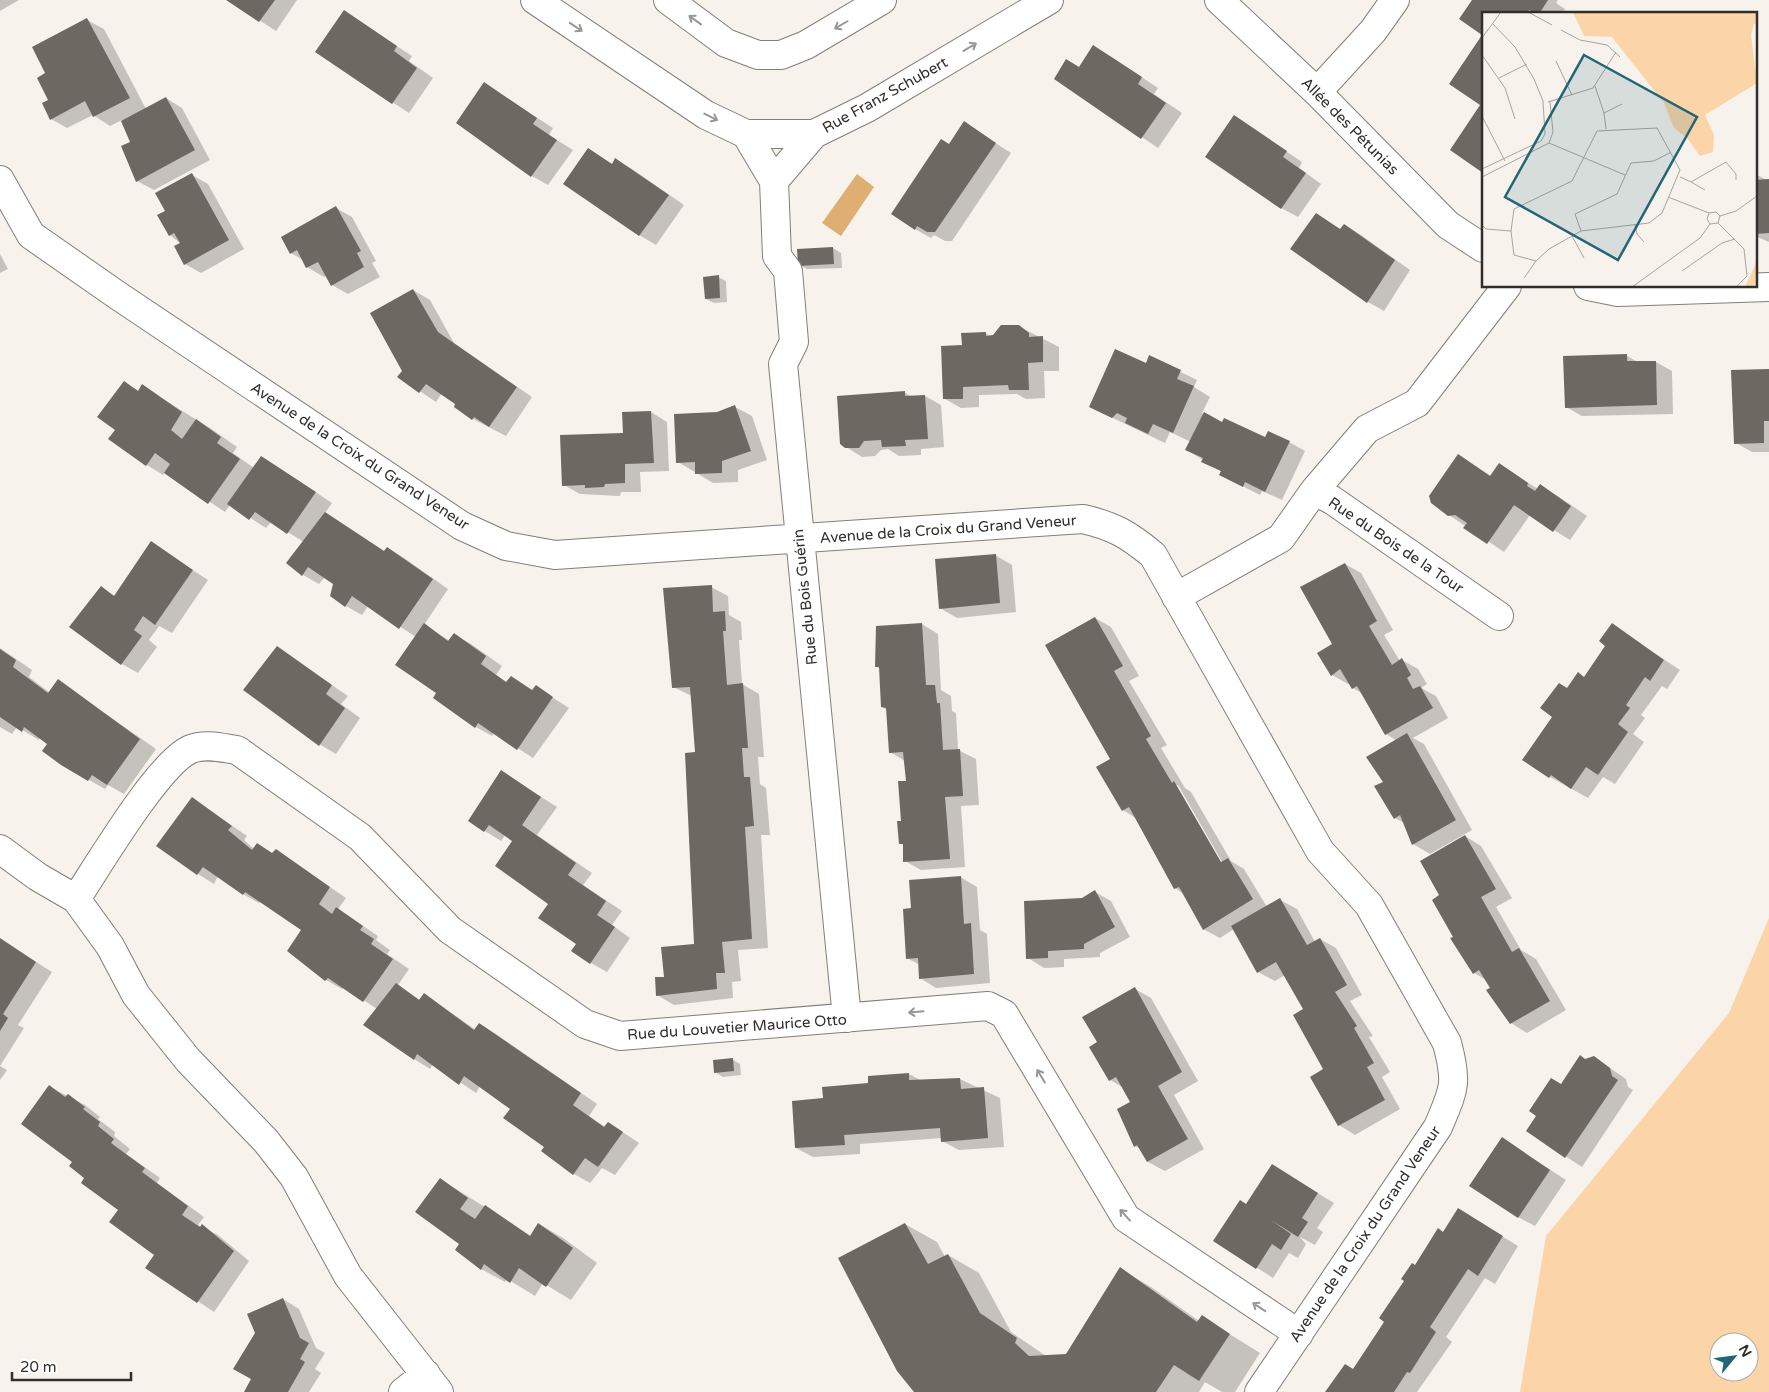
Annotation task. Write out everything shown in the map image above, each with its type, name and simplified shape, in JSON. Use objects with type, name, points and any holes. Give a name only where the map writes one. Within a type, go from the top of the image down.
[{"type":"street","name":"Rue Franz Schubert","points":[[535,0],[706,115],[746,134],[814,134],[867,108],[1049,0]]},
{"type":"street","points":[[668,0],[726,43],[758,55],[780,55],[806,45],[882,0]]},
{"type":"street","name":"Allée des Pétunias","points":[[1219,0],[1317,92],[1448,225],[1482,247]]},
{"type":"street","points":[[1317,92],[1373,31],[1395,0]]},
{"type":"street","name":"Rue du Bois Guérin","points":[[746,134],[774,181],[777,256],[788,272],[794,342],[783,364],[847,1018]]},
{"type":"street","points":[[774,181],[814,134]]},
{"type":"street","name":"Avenue de la Croix du Grand Veneur","points":[[0,180],[32,235],[117,295],[471,530],[506,546],[555,555],[1083,520],[1109,525],[1133,538],[1153,555],[1320,851],[1369,905],[1447,1043],[1454,1067],[1454,1089],[1438,1127],[1259,1392]]},
{"type":"street","points":[[1756,287],[1769,287]]},
{"type":"street","points":[[1314,491],[1367,429],[1417,403],[1505,288]]},
{"type":"street","points":[[1598,288],[1618,292],[1739,288]]},
{"type":"street","name":"Rue du Bois de la Tour","points":[[1176,597],[1281,538],[1314,491],[1332,500],[1500,616]]},
{"type":"street","name":"Rue du Louvetier Maurice Otto","points":[[76,899],[117,836],[170,764],[192,748],[214,746],[237,750],[360,836],[450,930],[585,1024],[620,1036],[988,1006],[1004,1014],[1126,1218],[1299,1334]]},
{"type":"street","points":[[0,850],[38,877],[76,899],[110,946],[136,995],[188,1060],[266,1141],[294,1177],[348,1276],[432,1383],[403,1392]]},
{"type":"shaded area","points":[[857,174],[874,187],[841,236],[822,223]]},
{"type":"shaded area","points":[[1769,918],[1769,1392],[1520,1392],[1546,1236],[1729,1013]]},
{"type":"building","points":[[226,0],[275,0],[259,22]]},
{"type":"building","points":[[1472,0],[1548,0],[1540,12],[1529,10],[1528,12],[1482,12],[1482,35],[1459,19]]},
{"type":"building","points":[[344,10],[397,46],[394,51],[417,68],[392,104],[315,52]]},
{"type":"building","points":[[87,18],[130,98],[93,117],[85,101],[50,120],[42,103],[48,100],[37,78],[45,73],[32,47]]},
{"type":"building","points":[[1482,35],[1482,172],[1450,150],[1480,105],[1449,84]]},
{"type":"building","points":[[1093,45],[1142,77],[1138,84],[1166,103],[1141,139],[1054,79],[1066,59],[1079,67]]},
{"type":"building","points":[[484,82],[537,118],[533,124],[557,140],[531,177],[456,123]]},
{"type":"building","points":[[166,97],[195,150],[136,182],[121,146],[130,142],[121,121]]},
{"type":"building","points":[[1234,115],[1287,151],[1283,157],[1306,173],[1281,209],[1205,157]]},
{"type":"building","points":[[964,121],[996,143],[935,232],[927,232],[917,226],[915,230],[891,214],[941,139],[949,144]]},
{"type":"building","points":[[588,148],[612,164],[615,158],[669,195],[639,236],[563,184]]},
{"type":"building","points":[[192,173],[229,240],[184,265],[174,246],[180,243],[174,233],[169,236],[157,215],[165,211],[155,193]]},
{"type":"building","points":[[1769,179],[1769,233],[1756,234],[1756,180]]},
{"type":"building","points":[[336,206],[361,251],[357,253],[364,267],[331,286],[318,262],[306,268],[297,250],[290,254],[281,237]]},
{"type":"building","points":[[1316,213],[1340,229],[1344,224],[1395,260],[1367,303],[1290,249]]},
{"type":"building","points":[[833,247],[834,264],[798,266],[797,249]]},
{"type":"building","points":[[719,275],[720,298],[705,299],[703,277]]},
{"type":"building","points":[[413,289],[438,332],[517,387],[489,427],[474,417],[472,420],[454,407],[455,404],[426,384],[419,393],[397,377],[402,371],[370,313]]},
{"type":"building","points":[[1001,325],[1019,325],[1029,333],[1029,337],[1043,336],[1043,362],[1028,363],[1029,390],[1009,390],[1008,385],[963,387],[963,399],[943,399],[941,346],[962,345],[961,333],[986,332],[986,336],[993,335]]},
{"type":"building","points":[[1115,349],[1146,363],[1149,355],[1181,370],[1177,379],[1194,386],[1173,433],[1153,424],[1148,434],[1125,423],[1127,418],[1117,413],[1112,418],[1089,407]]},
{"type":"building","points":[[1627,354],[1627,361],[1656,361],[1657,405],[1565,408],[1563,356]]},
{"type":"building","points":[[1769,369],[1769,421],[1764,421],[1764,443],[1734,444],[1731,370]]},
{"type":"building","points":[[124,381],[138,391],[142,384],[182,412],[171,430],[182,439],[196,419],[221,437],[217,443],[240,459],[208,504],[164,473],[170,464],[155,453],[146,466],[108,439],[115,430],[97,417]]},
{"type":"building","points":[[905,391],[905,396],[925,395],[928,439],[905,440],[906,446],[882,447],[881,440],[864,441],[859,448],[845,448],[840,444],[837,396]]},
{"type":"building","points":[[735,405],[751,451],[722,461],[722,473],[695,474],[695,462],[676,463],[674,414],[717,412]]},
{"type":"building","points":[[651,411],[654,463],[625,464],[625,483],[585,488],[585,485],[562,486],[560,435],[623,433],[622,412]]},
{"type":"building","points":[[1204,412],[1222,422],[1224,418],[1265,437],[1268,431],[1290,441],[1265,492],[1245,482],[1243,487],[1219,475],[1221,471],[1201,462],[1203,458],[1185,450]]},
{"type":"building","points":[[1458,454],[1490,476],[1499,463],[1528,483],[1527,486],[1535,491],[1540,484],[1571,506],[1553,532],[1514,505],[1487,544],[1463,528],[1467,523],[1455,515],[1448,516],[1431,503],[1429,496]]},
{"type":"building","points":[[261,456],[316,492],[287,534],[255,512],[249,520],[227,504]]},
{"type":"building","points":[[325,512],[384,551],[387,547],[433,579],[399,629],[352,596],[345,607],[330,596],[333,584],[308,567],[302,576],[286,563]]},
{"type":"building","points":[[151,541],[193,570],[155,625],[143,616],[134,630],[142,636],[121,665],[69,627],[101,586],[114,596]]},
{"type":"building","points":[[996,554],[1000,603],[939,609],[935,559]]},
{"type":"building","points":[[1345,563],[1377,621],[1369,626],[1392,665],[1402,658],[1411,675],[1407,678],[1413,689],[1420,686],[1433,708],[1385,735],[1357,686],[1352,689],[1340,669],[1331,676],[1317,653],[1332,644],[1300,587]]},
{"type":"building","points":[[712,585],[713,612],[725,611],[726,631],[723,631],[727,685],[743,683],[748,748],[742,748],[744,777],[750,777],[754,826],[745,827],[752,939],[722,942],[725,973],[716,973],[717,989],[656,996],[655,977],[664,977],[661,947],[694,944],[685,753],[695,752],[690,687],[672,688],[663,588]]},
{"type":"building","points":[[1095,617],[1123,666],[1114,671],[1151,736],[1146,739],[1172,783],[1174,781],[1221,862],[1228,858],[1253,899],[1203,930],[1179,887],[1174,889],[1129,807],[1122,811],[1096,767],[1110,759],[1045,645]]},
{"type":"building","points":[[424,623],[448,641],[454,633],[486,656],[481,664],[506,682],[511,676],[532,690],[536,685],[553,697],[517,750],[478,723],[475,728],[433,698],[436,693],[395,665]]},
{"type":"building","points":[[922,623],[926,685],[935,685],[937,703],[940,703],[943,750],[960,749],[963,796],[945,797],[950,859],[903,862],[903,844],[899,844],[897,821],[901,821],[898,781],[906,781],[903,752],[889,753],[886,708],[881,707],[879,667],[875,667],[876,626]]},
{"type":"building","points":[[1612,623],[1664,660],[1650,681],[1645,677],[1626,705],[1630,708],[1618,724],[1628,732],[1598,775],[1586,767],[1571,789],[1551,775],[1549,778],[1522,760],[1552,717],[1540,708],[1559,683],[1567,688],[1578,672],[1584,677],[1605,646],[1599,641]]},
{"type":"building","points":[[277,646],[332,685],[326,694],[345,708],[319,746],[243,690]]},
{"type":"building","points":[[0,649],[16,660],[13,667],[48,693],[58,679],[140,739],[107,785],[92,775],[88,781],[61,765],[42,751],[47,744],[24,727],[22,732],[0,717]]},
{"type":"building","points":[[1407,733],[1456,820],[1412,845],[1400,815],[1394,819],[1374,786],[1383,782],[1366,757]]},
{"type":"building","points":[[501,770],[541,797],[522,825],[576,863],[568,875],[606,901],[597,915],[615,927],[590,964],[571,951],[576,944],[538,918],[548,904],[495,866],[512,841],[489,825],[484,832],[468,821]]},
{"type":"building","points":[[192,797],[232,826],[228,830],[252,850],[257,843],[272,853],[276,849],[330,887],[319,904],[332,914],[336,907],[363,926],[360,930],[374,939],[371,944],[393,959],[363,1002],[328,978],[325,981],[287,951],[301,930],[245,892],[243,895],[203,867],[197,875],[156,846]]},
{"type":"building","points":[[1465,835],[1496,889],[1481,897],[1512,952],[1519,948],[1550,1001],[1510,1024],[1486,990],[1490,988],[1479,970],[1473,974],[1450,938],[1453,937],[1432,900],[1439,895],[1420,861]]},
{"type":"building","points":[[961,876],[964,924],[971,923],[974,974],[919,979],[918,958],[906,959],[903,909],[911,908],[909,880]]},
{"type":"building","points":[[1095,890],[1115,927],[1084,944],[1084,949],[1048,951],[1048,958],[1026,959],[1024,901],[1082,898]]},
{"type":"building","points":[[1280,898],[1307,945],[1320,938],[1347,985],[1335,992],[1357,1026],[1354,1028],[1374,1063],[1367,1067],[1385,1100],[1338,1126],[1310,1077],[1323,1069],[1293,1015],[1303,1009],[1276,962],[1257,973],[1231,926]]},
{"type":"building","points":[[0,938],[36,962],[3,1014],[8,1018],[0,1031]]},
{"type":"building","points":[[396,983],[419,1000],[424,993],[474,1030],[479,1023],[581,1093],[573,1105],[604,1127],[608,1122],[623,1132],[598,1167],[585,1158],[573,1175],[541,1151],[544,1147],[503,1118],[510,1109],[464,1076],[459,1085],[417,1054],[414,1060],[363,1025]]},
{"type":"building","points":[[1135,987],[1182,1072],[1158,1086],[1188,1139],[1147,1162],[1137,1145],[1134,1147],[1117,1109],[1130,1102],[1116,1077],[1109,1081],[1089,1047],[1097,1042],[1082,1017]]},
{"type":"building","points":[[1580,1055],[1585,1059],[1594,1056],[1610,1068],[1612,1076],[1618,1080],[1565,1158],[1526,1131],[1536,1116],[1529,1111],[1551,1078],[1561,1084]]},
{"type":"building","points":[[733,1058],[734,1071],[714,1073],[713,1060]]},
{"type":"building","points":[[909,1073],[909,1080],[960,1078],[961,1089],[984,1087],[988,1138],[941,1142],[940,1128],[844,1135],[845,1145],[795,1148],[792,1101],[823,1098],[822,1087],[868,1083],[868,1076]]},
{"type":"building","points":[[49,1085],[65,1097],[68,1094],[85,1107],[83,1109],[100,1122],[98,1126],[114,1139],[111,1143],[145,1168],[142,1172],[188,1206],[182,1215],[200,1227],[202,1224],[234,1251],[197,1303],[145,1268],[154,1255],[109,1222],[118,1210],[81,1183],[84,1178],[69,1166],[72,1162],[21,1124]]},
{"type":"building","points":[[1502,1137],[1550,1170],[1518,1218],[1469,1186]]},
{"type":"building","points":[[1272,1164],[1318,1193],[1302,1218],[1308,1222],[1298,1237],[1271,1220],[1291,1234],[1281,1250],[1272,1244],[1256,1269],[1213,1241],[1240,1200],[1246,1204]]},
{"type":"building","points":[[440,1178],[468,1198],[460,1209],[475,1219],[485,1205],[530,1236],[538,1223],[573,1248],[546,1287],[519,1268],[510,1283],[484,1264],[481,1270],[455,1250],[459,1244],[415,1212]]},
{"type":"building","points":[[1458,1208],[1503,1236],[1478,1276],[1468,1269],[1430,1327],[1436,1332],[1410,1373],[1407,1372],[1394,1392],[1325,1392],[1345,1364],[1353,1369],[1384,1322],[1379,1318],[1404,1281],[1401,1279],[1412,1263],[1415,1265],[1438,1228],[1443,1232]]},
{"type":"building","points":[[905,1223],[928,1264],[948,1254],[980,1313],[1017,1338],[1015,1343],[1029,1356],[1066,1354],[1120,1267],[1197,1322],[1202,1315],[1230,1334],[1199,1381],[1174,1365],[1156,1392],[914,1392],[897,1371],[838,1258]]},
{"type":"building","points":[[283,1298],[300,1338],[309,1343],[300,1359],[305,1362],[288,1392],[244,1392],[251,1379],[233,1369],[255,1333],[247,1314]]}]
